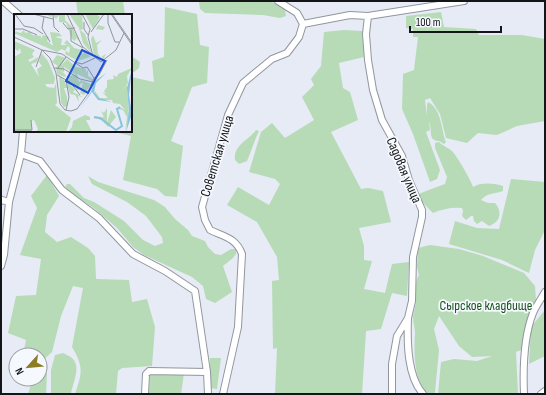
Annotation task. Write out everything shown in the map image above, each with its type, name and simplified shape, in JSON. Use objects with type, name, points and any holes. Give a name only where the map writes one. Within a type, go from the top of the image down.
[{"type":"street","points":[[3,1],[18,14]]},
{"type":"street","points":[[278,1],[297,13],[303,24],[350,15],[368,16],[464,1]]},
{"type":"street","name":"Садовая улица","points":[[368,16],[366,34],[368,60],[373,90],[382,120],[402,156],[409,180],[422,210],[413,257],[412,301],[408,318],[397,336],[392,364],[392,394]]},
{"type":"street","name":"Советская улица","points":[[223,394],[238,327],[242,254],[238,245],[234,241],[210,230],[205,220],[202,207],[228,115],[243,83],[272,59],[287,53],[299,37],[303,24]]},
{"type":"street","points":[[1,266],[4,255],[9,202],[21,154],[24,132]]},
{"type":"street","points":[[21,154],[40,162],[62,190],[99,218],[133,254],[165,271],[195,291],[207,372],[208,394]]},
{"type":"street","points":[[1,201],[9,202]]},
{"type":"street","points":[[524,394],[525,356],[529,328],[533,313],[545,292]]},
{"type":"street","points":[[408,318],[407,329],[411,369],[417,387],[423,394]]},
{"type":"street","points":[[145,394],[146,374],[149,371],[207,372]]},
{"type":"street","points":[[541,394],[545,391]]},
{"type":"green space","points":[[76,1],[123,1],[125,14],[78,14]]},
{"type":"green space","points":[[199,1],[271,1],[285,10],[286,16],[280,18],[263,15],[205,13],[200,9]]},
{"type":"green space","points":[[165,7],[197,14],[200,45],[209,47],[207,83],[192,87],[171,141],[183,146],[177,197],[165,196],[157,189],[123,180],[131,136],[115,132],[132,132],[132,77],[154,82],[152,61],[164,57]]},
{"type":"green space","points":[[441,12],[444,27],[476,29],[479,35],[522,35],[545,39],[545,121],[517,126],[497,135],[478,133],[467,143],[446,138],[440,114],[430,98],[425,100],[427,116],[428,102],[433,105],[439,115],[446,142],[444,144],[433,139],[429,122],[430,130],[426,132],[440,170],[437,179],[430,182],[413,134],[402,109],[403,74],[414,70],[418,37],[413,37],[413,29],[406,28],[406,16]]},
{"type":"green space","points":[[344,30],[362,31],[364,57],[339,63],[343,88],[350,92],[358,120],[331,132],[361,189],[368,188],[383,191],[391,222],[359,228],[364,246],[364,260],[372,261],[364,289],[385,293],[392,264],[409,262],[407,296],[392,293],[381,329],[366,331],[362,394],[275,394],[277,348],[273,349],[272,281],[279,280],[277,257],[257,222],[227,205],[238,187],[269,205],[280,184],[275,179],[249,172],[261,132],[272,123],[285,138],[314,120],[302,97],[314,85],[311,79],[321,66],[324,32]]},
{"type":"green space","points":[[132,57],[140,62],[139,68],[134,72],[132,71]]},
{"type":"green space","points":[[256,130],[259,131],[247,161],[239,164],[235,160],[236,150]]},
{"type":"green space","points":[[439,142],[451,150],[461,163],[473,187],[480,184],[496,184],[503,186],[503,191],[488,195],[481,200],[488,203],[495,203],[500,213],[496,222],[489,226],[482,221],[477,224],[474,221],[473,216],[466,220],[462,216],[462,208],[440,210],[433,213],[422,202],[419,194],[445,184],[447,177],[435,148],[435,143]]},
{"type":"green space","points":[[47,175],[59,196],[47,215],[45,232],[57,242],[71,237],[88,248],[95,256],[96,279],[129,280],[132,302],[147,299],[155,327],[152,366],[122,368],[118,371],[116,394],[75,394],[81,370],[79,360],[72,347],[83,288],[73,286],[61,316],[52,352],[48,356],[48,347],[25,347],[26,340],[8,333],[16,296],[36,295],[41,259],[20,255],[37,208],[31,196]]},
{"type":"green space","points":[[88,176],[98,182],[154,200],[165,207],[192,236],[205,241],[208,247],[215,254],[221,255],[231,249],[236,249],[236,254],[233,258],[223,266],[232,292],[215,303],[206,299],[203,286],[192,277],[144,255],[133,247],[117,228],[95,209],[70,192],[65,187],[67,184],[70,184],[84,198],[94,202],[124,221],[143,240],[155,246],[163,243],[162,237],[146,216],[127,202],[92,184]]},
{"type":"green space","points":[[511,179],[545,182],[545,230],[535,250],[529,273],[502,260],[449,244],[455,221],[477,228],[499,229]]},
{"type":"green space","name":"Сырское кладбище","points":[[430,245],[459,249],[483,256],[524,273],[535,286],[536,300],[531,310],[521,350],[516,352],[518,394],[438,394],[441,362],[454,359],[477,361],[492,356],[472,357],[459,346],[439,316],[434,329],[439,350],[435,392],[434,394],[428,394],[423,388],[417,373],[414,348],[415,331],[413,317],[416,301],[416,284],[419,275],[417,267],[418,248]]},
{"type":"green space","points":[[545,310],[545,356],[529,364],[531,327]]},
{"type":"green space","points":[[63,353],[72,358],[76,366],[76,376],[71,394],[51,394],[51,370],[55,355]]},
{"type":"green space","points":[[210,358],[221,358],[217,389],[210,388]]},
{"type":"green space","points":[[184,373],[181,394],[149,394],[150,374]]},
{"type":"green space","points":[[30,387],[46,387],[46,394],[28,394]]}]
